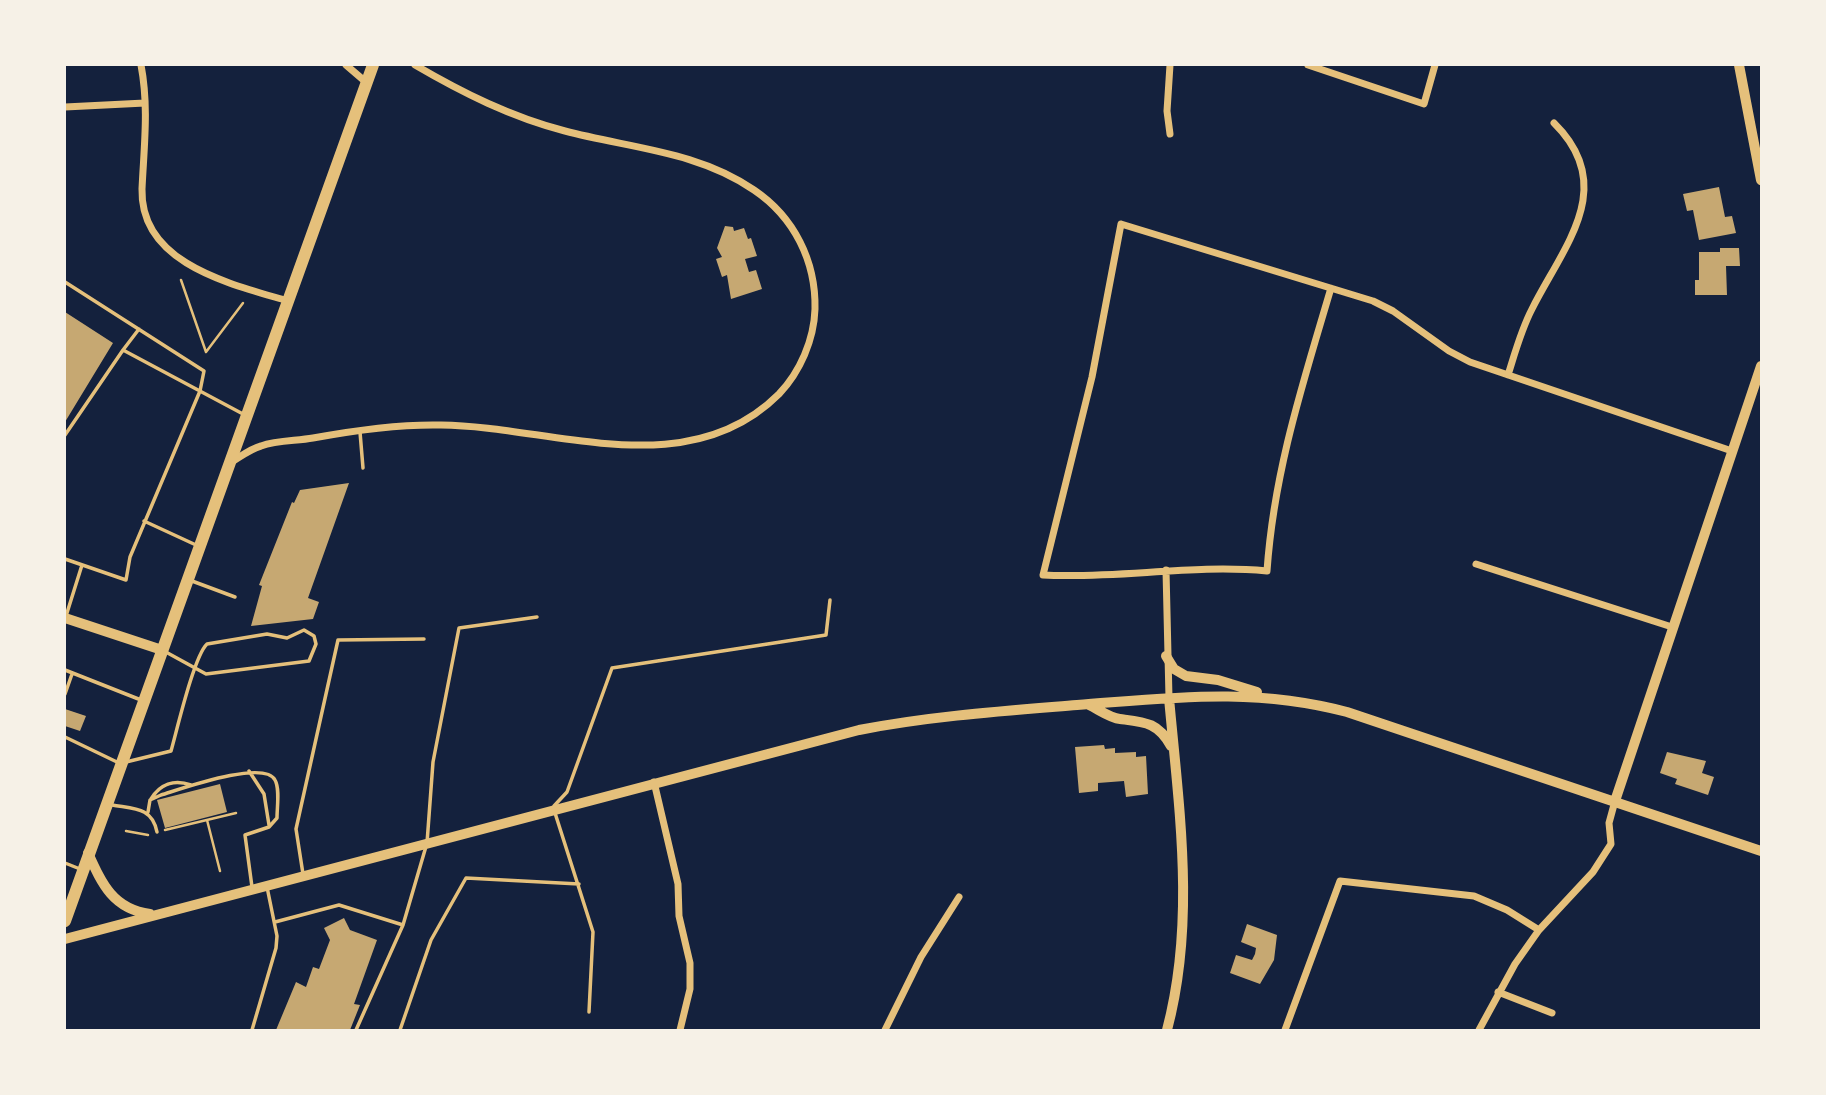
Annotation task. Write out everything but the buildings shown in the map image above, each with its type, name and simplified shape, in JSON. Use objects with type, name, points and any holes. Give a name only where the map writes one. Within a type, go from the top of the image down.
[{"type":"main road","points":[[65,921],[373,65]]},
{"type":"main road","points":[[65,618],[162,650]]},
{"type":"street","points":[[141,65],[148,133],[143,201],[148,221],[158,240],[190,267],[288,302]]},
{"type":"street","points":[[346,65],[367,83]]},
{"type":"street","points":[[229,463],[260,446],[359,429],[402,425],[479,426],[611,446],[643,446],[706,435],[749,418],[785,388],[807,347],[815,313],[813,278],[797,234],[775,207],[737,179],[694,160],[535,123],[475,99],[415,65]]},
{"type":"street","points":[[1170,65],[1167,111],[1170,134]]},
{"type":"street","points":[[1308,65],[1424,104],[1436,65]]},
{"type":"street","points":[[1739,65],[1760,173]]},
{"type":"street","points":[[65,107],[145,103]]},
{"type":"street","points":[[1508,375],[1531,310],[1575,234],[1583,200],[1583,178],[1578,158],[1554,123]]},
{"type":"street","points":[[1331,288],[1284,444],[1270,520],[1267,570],[1208,568],[1125,575],[1043,575],[1092,377],[1121,224],[1331,288],[1393,311],[1448,352],[1732,451]]},
{"type":"street","points":[[1479,1030],[1498,992],[1539,930],[1594,872],[1611,844],[1609,822],[1615,801],[1761,366]]},
{"type":"street","points":[[1476,564],[1672,627]]},
{"type":"street","points":[[1166,570],[1169,698],[1183,859],[1184,922],[1178,978],[1167,1030]]},
{"type":"street","points":[[1167,656],[1174,669],[1186,676],[1218,680],[1270,697],[1347,712],[1761,850]]},
{"type":"street","points":[[65,939],[552,808],[859,730],[908,721],[1169,698],[1220,695],[1270,697]]},
{"type":"street","points":[[1088,705],[1117,719],[1149,722],[1160,729],[1174,752]]},
{"type":"street","points":[[654,782],[678,884],[680,916],[690,963],[690,989],[680,1030]]},
{"type":"street","points":[[88,853],[102,885],[111,897],[136,912],[157,915]]},
{"type":"street","points":[[1285,1030],[1340,881],[1450,891],[1507,910],[1539,930]]},
{"type":"street","points":[[885,1030],[920,957],[958,897]]},
{"type":"street","points":[[1498,992],[1552,1013]]},
{"type":"lane","points":[[65,282],[204,371],[200,391],[130,557],[126,580],[65,559]]},
{"type":"lane","points":[[65,435],[139,329]]},
{"type":"lane","points":[[123,350],[246,416]]},
{"type":"lane","points":[[359,429],[363,468]]},
{"type":"lane","points":[[144,521],[200,547]]},
{"type":"lane","points":[[65,618],[82,565]]},
{"type":"lane","points":[[187,579],[235,597]]},
{"type":"lane","points":[[589,1012],[593,932],[552,808],[567,792],[612,668],[826,635],[830,600]]},
{"type":"lane","points":[[356,1030],[403,925],[427,843],[433,762],[459,628],[537,617]]},
{"type":"lane","points":[[65,737],[121,764],[171,751],[195,668],[202,649],[222,640],[267,634],[287,638],[304,630],[314,636],[316,644],[309,661],[206,674],[195,668],[162,650]]},
{"type":"lane","points":[[303,876],[296,829],[338,640],[424,639]]},
{"type":"lane","points":[[65,670],[144,701]]},
{"type":"lane","points":[[65,694],[72,674]]},
{"type":"lane","points":[[249,771],[264,794],[269,827]]},
{"type":"lane","points":[[150,800],[249,771],[266,772],[274,778],[277,785],[277,818],[269,827],[245,835],[253,889]]},
{"type":"lane","points":[[148,812],[150,800],[157,788],[170,783],[193,786]]},
{"type":"lane","points":[[106,804],[148,812],[155,818],[157,832]]},
{"type":"lane","points":[[65,863],[82,870]]},
{"type":"lane","points":[[400,1030],[431,940],[466,878],[579,884]]},
{"type":"lane","points":[[252,1030],[276,948],[275,922],[267,885]]},
{"type":"lane","points":[[275,922],[339,905],[403,925]]},
{"type":"path","points":[[181,280],[206,352]]},
{"type":"path","points":[[202,359],[243,303]]},
{"type":"path","points":[[126,831],[145,835],[236,813]]},
{"type":"path","points":[[207,820],[220,871]]}]
